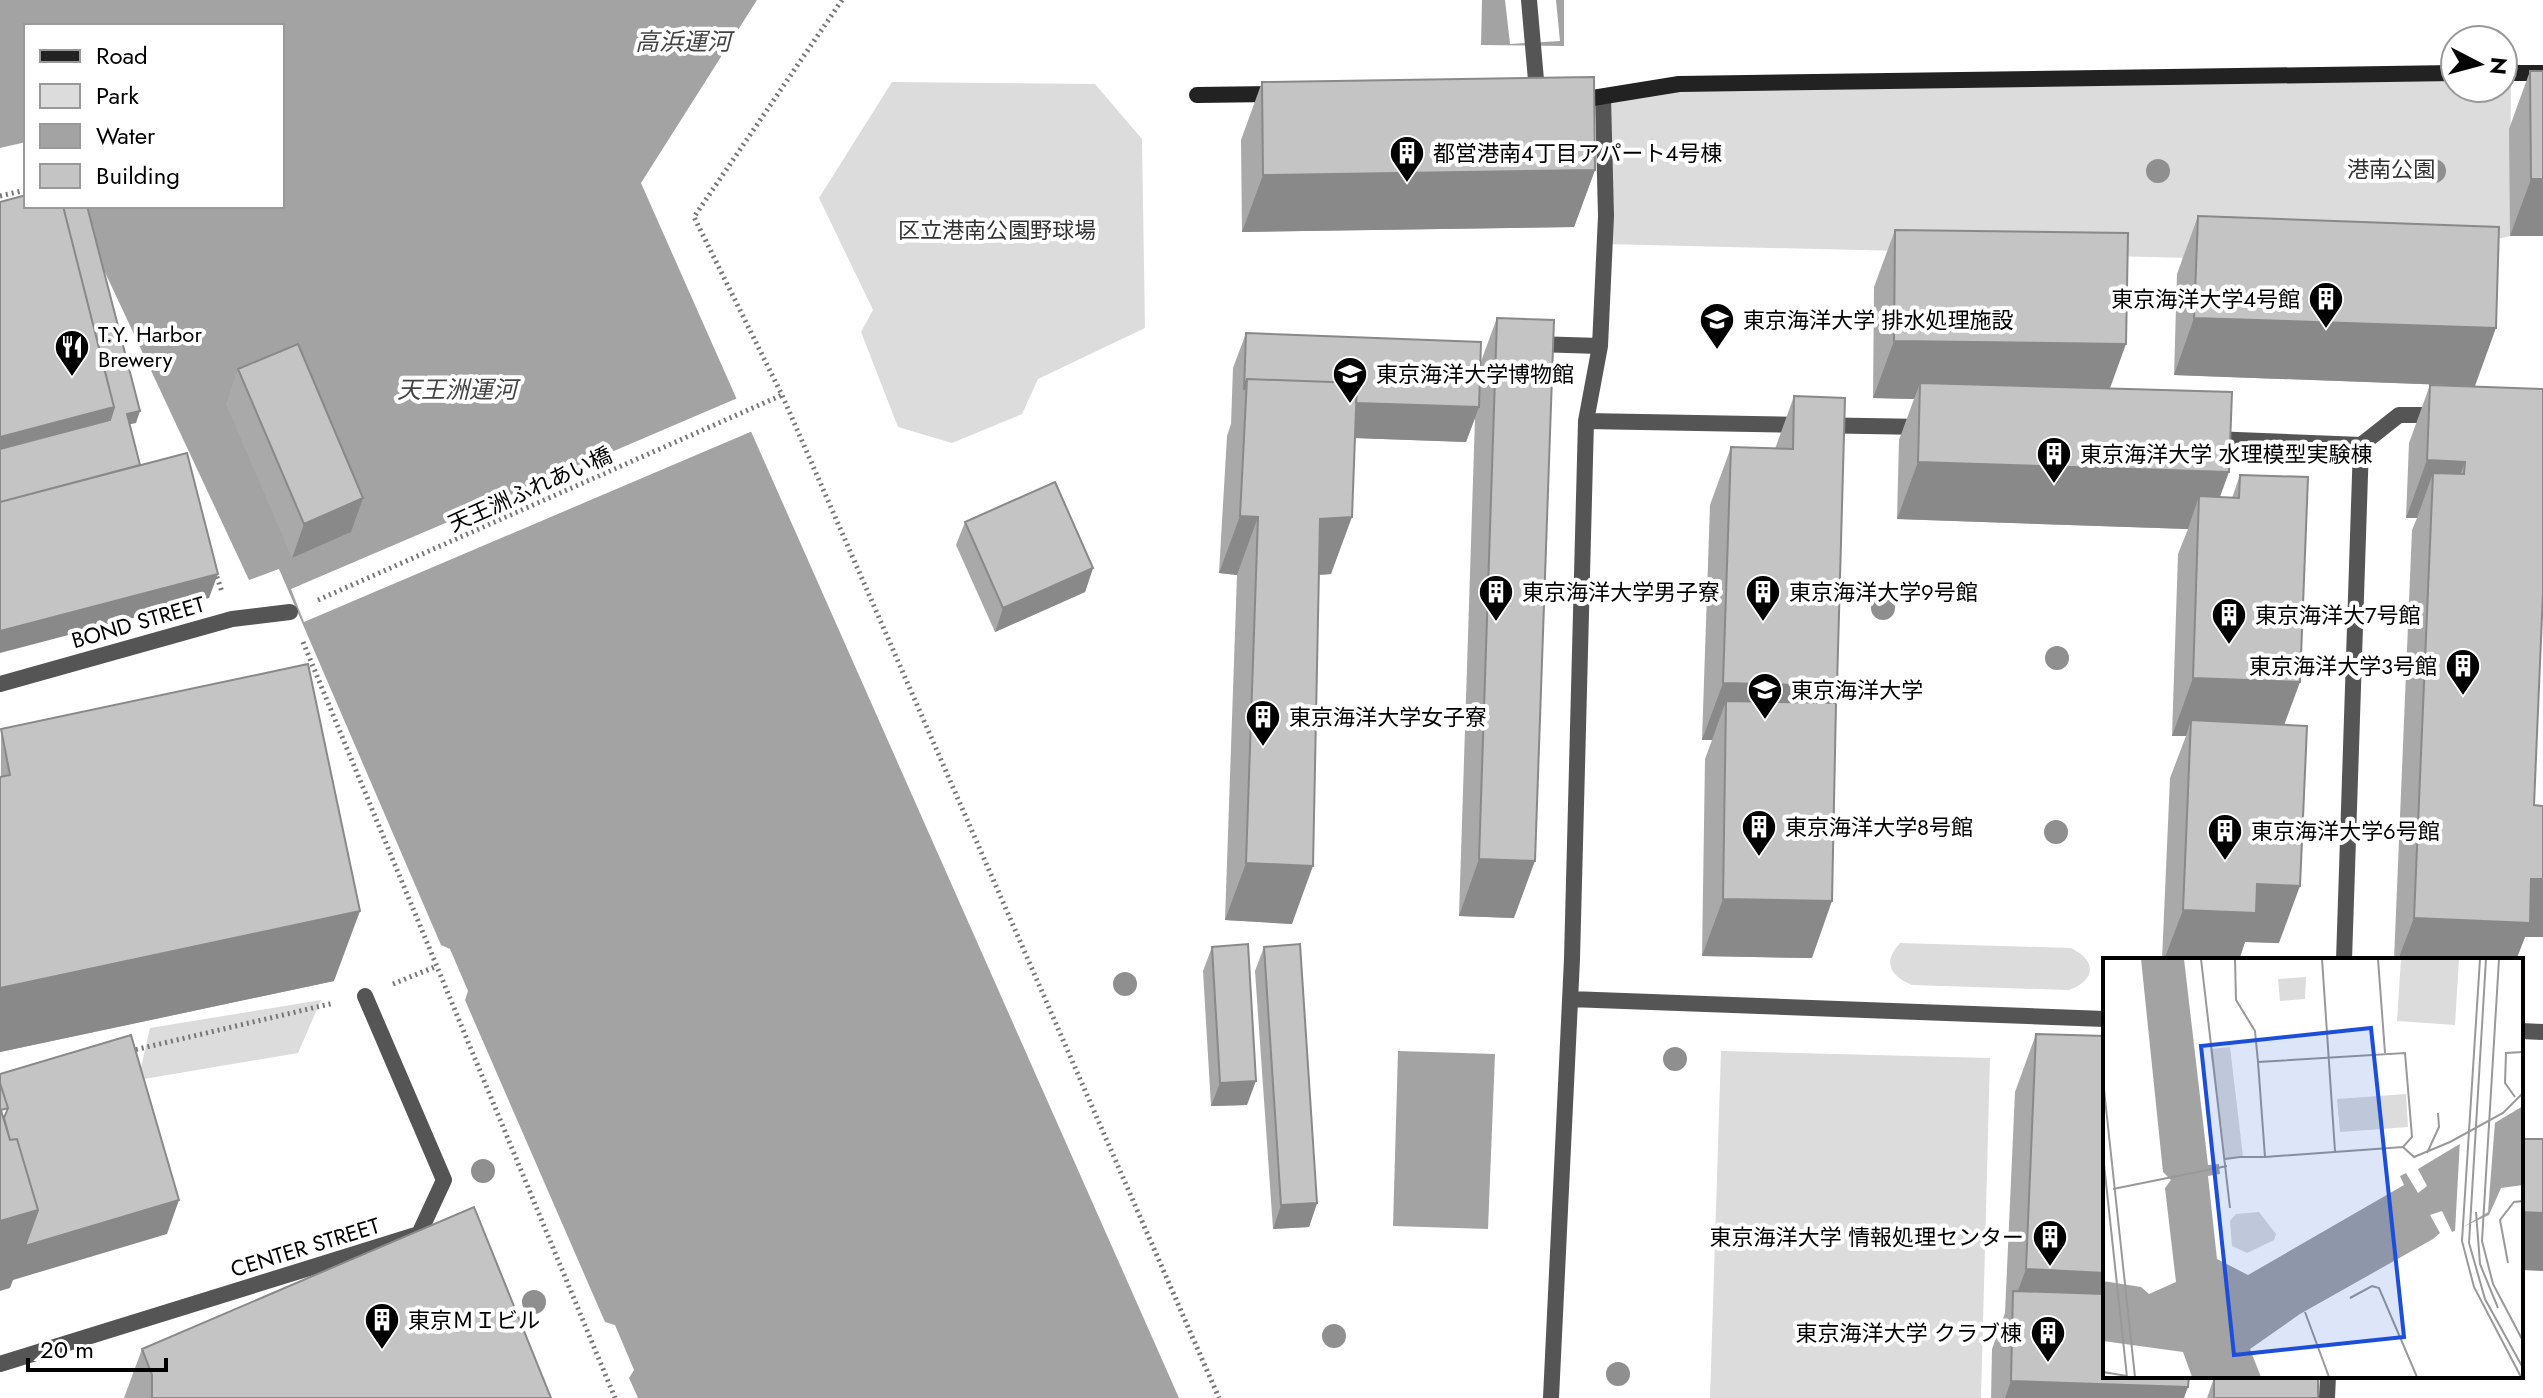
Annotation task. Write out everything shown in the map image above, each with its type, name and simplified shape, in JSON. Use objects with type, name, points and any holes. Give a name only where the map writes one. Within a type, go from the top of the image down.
[{"type":"street","points":[[1529,0],[1537,87]]},
{"type":"street","points":[[1552,105],[1679,84],[2439,73]]},
{"type":"street","points":[[2519,73],[2543,73]]},
{"type":"street","points":[[1197,95],[1291,94]]},
{"type":"street","points":[[1551,1398],[1570,999],[1586,421],[1600,346],[1606,216],[1603,97]]},
{"type":"street","points":[[1521,344],[1600,346]]},
{"type":"street","points":[[2187,438],[2361,445],[2399,415],[2455,415]]},
{"type":"street","points":[[1586,421],[1934,427]]},
{"type":"street","points":[[2344,958],[2361,445]]},
{"type":"street","name":"BOND STREET","points":[[0,684],[232,619],[290,612]]},
{"type":"street","name":"CENTER STREET","points":[[0,1364],[419,1234],[444,1180],[365,996]]},
{"type":"street","points":[[1570,999],[2103,1019]]},
{"type":"street","points":[[2523,1031],[2543,1032]]},
{"type":"street","points":[[2327,1398],[2328,1378]]},
{"type":"path","points":[[842,0],[694,217],[782,395],[1219,1398]]},
{"type":"path","points":[[0,196],[24,190]]},
{"type":"path","name":"天王洲ふれあい橋","points":[[290,612],[782,395]]},
{"type":"path","points":[[213,564],[232,619]]},
{"type":"path","points":[[290,612],[615,1398]]},
{"type":"path","points":[[122,1052],[365,996],[437,966]]},
{"type":"green space","name":"港南公園","points":[[2439,73],[2439,104],[2511,104],[2510,236],[2402,263],[1605,244],[1603,97],[1679,84]]},
{"type":"green space","name":"区立港南公園野球場","points":[[892,82],[1095,84],[1142,139],[1145,328],[1038,379],[1022,414],[952,443],[898,427],[861,332],[873,310],[819,198]]},
{"type":"green space","points":[[1900,943],[2071,948],[2085,959],[2090,970],[2084,981],[2069,990],[1912,985],[1898,977],[1891,967],[1891,956]]},
{"type":"green space","points":[[321,1000],[298,1053],[138,1080],[150,1028]]},
{"type":"green space","points":[[1721,1051],[1990,1058],[1981,1398],[1710,1398]]},
{"type":"water","name":"天王洲運河","points":[[0,0],[757,0],[641,183],[1179,1398],[638,1398],[629,1378],[634,1370],[615,1325],[605,1322],[465,1000],[468,991],[450,949],[441,945],[279,569],[249,580],[75,208],[284,208],[284,24],[24,24],[24,142],[0,148]]},
{"type":"water","points":[[1482,0],[1564,0],[1564,46],[1481,45]]},
{"type":"water","points":[[1398,1051],[1495,1054],[1488,1229],[1393,1226]]},
{"type":"pier","points":[[1505,0],[1556,0],[1560,41],[1510,44]]},
{"type":"pier","points":[[740,397],[755,430],[304,622],[291,589]]},
{"type":"building","points":[[2530,71],[2543,71],[2543,179],[2531,179]]},
{"type":"building","points":[[1594,77],[1595,170],[1263,175],[1262,82]]},
{"type":"building","points":[[24,196],[24,208],[64,208],[114,407],[0,437],[0,202]]},
{"type":"building","points":[[64,208],[88,208],[140,411],[127,414],[140,465],[0,502],[0,449],[110,420],[114,407]]},
{"type":"building","points":[[2198,216],[2499,227],[2496,328],[2194,318]]},
{"type":"building","points":[[1895,230],[2128,233],[2126,344],[1894,341]]},
{"type":"building","points":[[1497,318],[1554,320],[1535,861],[1479,859]]},
{"type":"building","points":[[1246,333],[1481,342],[1479,407],[1356,403],[1357,383],[1247,379],[1244,390]]},
{"type":"building","points":[[298,344],[363,498],[304,524],[238,369]]},
{"type":"building","name":"東京海洋大学女子寮","points":[[1247,379],[1357,383],[1352,517],[1320,519],[1313,866],[1246,863],[1258,517],[1240,516]]},
{"type":"building","points":[[1920,383],[2232,392],[2229,472],[1918,462]]},
{"type":"building","name":"東京海洋大学3号館","points":[[2430,385],[2543,389],[2543,592],[2534,805],[2543,806],[2543,879],[2531,879],[2530,923],[2414,918],[2433,473],[2464,474],[2465,462],[2427,460]]},
{"type":"building","name":"東京海洋大学9号館","points":[[1794,396],[1845,398],[1837,686],[1723,683],[1731,447],[1793,449]]},
{"type":"building","points":[[187,453],[218,574],[0,631],[0,502]]},
{"type":"building","points":[[2240,475],[2308,477],[2300,682],[2193,678],[2199,496],[2239,498]]},
{"type":"building","points":[[1055,482],[1093,568],[1003,608],[965,522]]},
{"type":"building","points":[[308,664],[360,911],[0,988],[0,777],[10,775],[1,729]]},
{"type":"building","points":[[1726,701],[1836,703],[1832,901],[1723,899]]},
{"type":"building","points":[[2191,720],[2307,726],[2300,886],[2257,884],[2256,913],[2183,910]]},
{"type":"building","points":[[1248,944],[1256,1081],[1220,1083],[1212,947]]},
{"type":"building","points":[[1300,944],[1317,1203],[1281,1205],[1264,947]]},
{"type":"building","points":[[2036,1034],[2103,1036],[2103,1273],[2026,1269]]},
{"type":"building","points":[[131,1035],[179,1200],[25,1246],[38,1210],[17,1139],[10,1140],[4,1118],[8,1108],[0,1074]]},
{"type":"building","points":[[0,1083],[8,1108],[1,1110],[10,1140],[17,1139],[38,1210],[0,1221]]},
{"type":"building","points":[[2523,1139],[2543,1139],[2543,1213],[2523,1212]]},
{"type":"building","points":[[474,1207],[551,1398],[152,1398],[152,1375],[142,1349]]},
{"type":"building","points":[[2013,1291],[2103,1294],[2103,1378],[2189,1378],[2188,1387],[2011,1381]]},
{"type":"building","points":[[2214,1378],[2318,1379],[2318,1398],[2214,1398]]},
{"type":"place","name":"都営港南4丁目アパート4号棟","points":[[1407,184]]},
{"type":"place","name":"東京海洋大学4号館","points":[[2326,330]]},
{"type":"place","name":"東京海洋大学 排水処理施設","points":[[1717,351]]},
{"type":"place","name":"T.Y. Harbor Brewery","points":[[72,378]]},
{"type":"place","name":"東京海洋大学博物館","points":[[1350,405]]},
{"type":"place","name":"東京海洋大学 水理模型実験棟","points":[[2054,485]]},
{"type":"place","name":"東京海洋大学男子寮","points":[[1496,623]]},
{"type":"place","name":"東京海洋大学9号館","points":[[1763,623]]},
{"type":"place","name":"東京海洋大7号館","points":[[2229,646]]},
{"type":"place","name":"東京海洋大学3号館","points":[[2463,697]]},
{"type":"place","name":"東京海洋大学","points":[[1765,721]]},
{"type":"place","name":"東京海洋大学女子寮","points":[[1263,748]]},
{"type":"place","name":"東京海洋大学8号館","points":[[1759,858]]},
{"type":"place","name":"東京海洋大学6号館","points":[[2225,862]]},
{"type":"place","name":"東京海洋大学 情報処理センター","points":[[2050,1268]]},
{"type":"place","name":"東京ＭＩビル","points":[[382,1351]]},
{"type":"place","name":"東京海洋大学 クラブ棟","points":[[2048,1364]]},
{"type":"water label","name":"高浜運河","points":[[683,41]]}]
